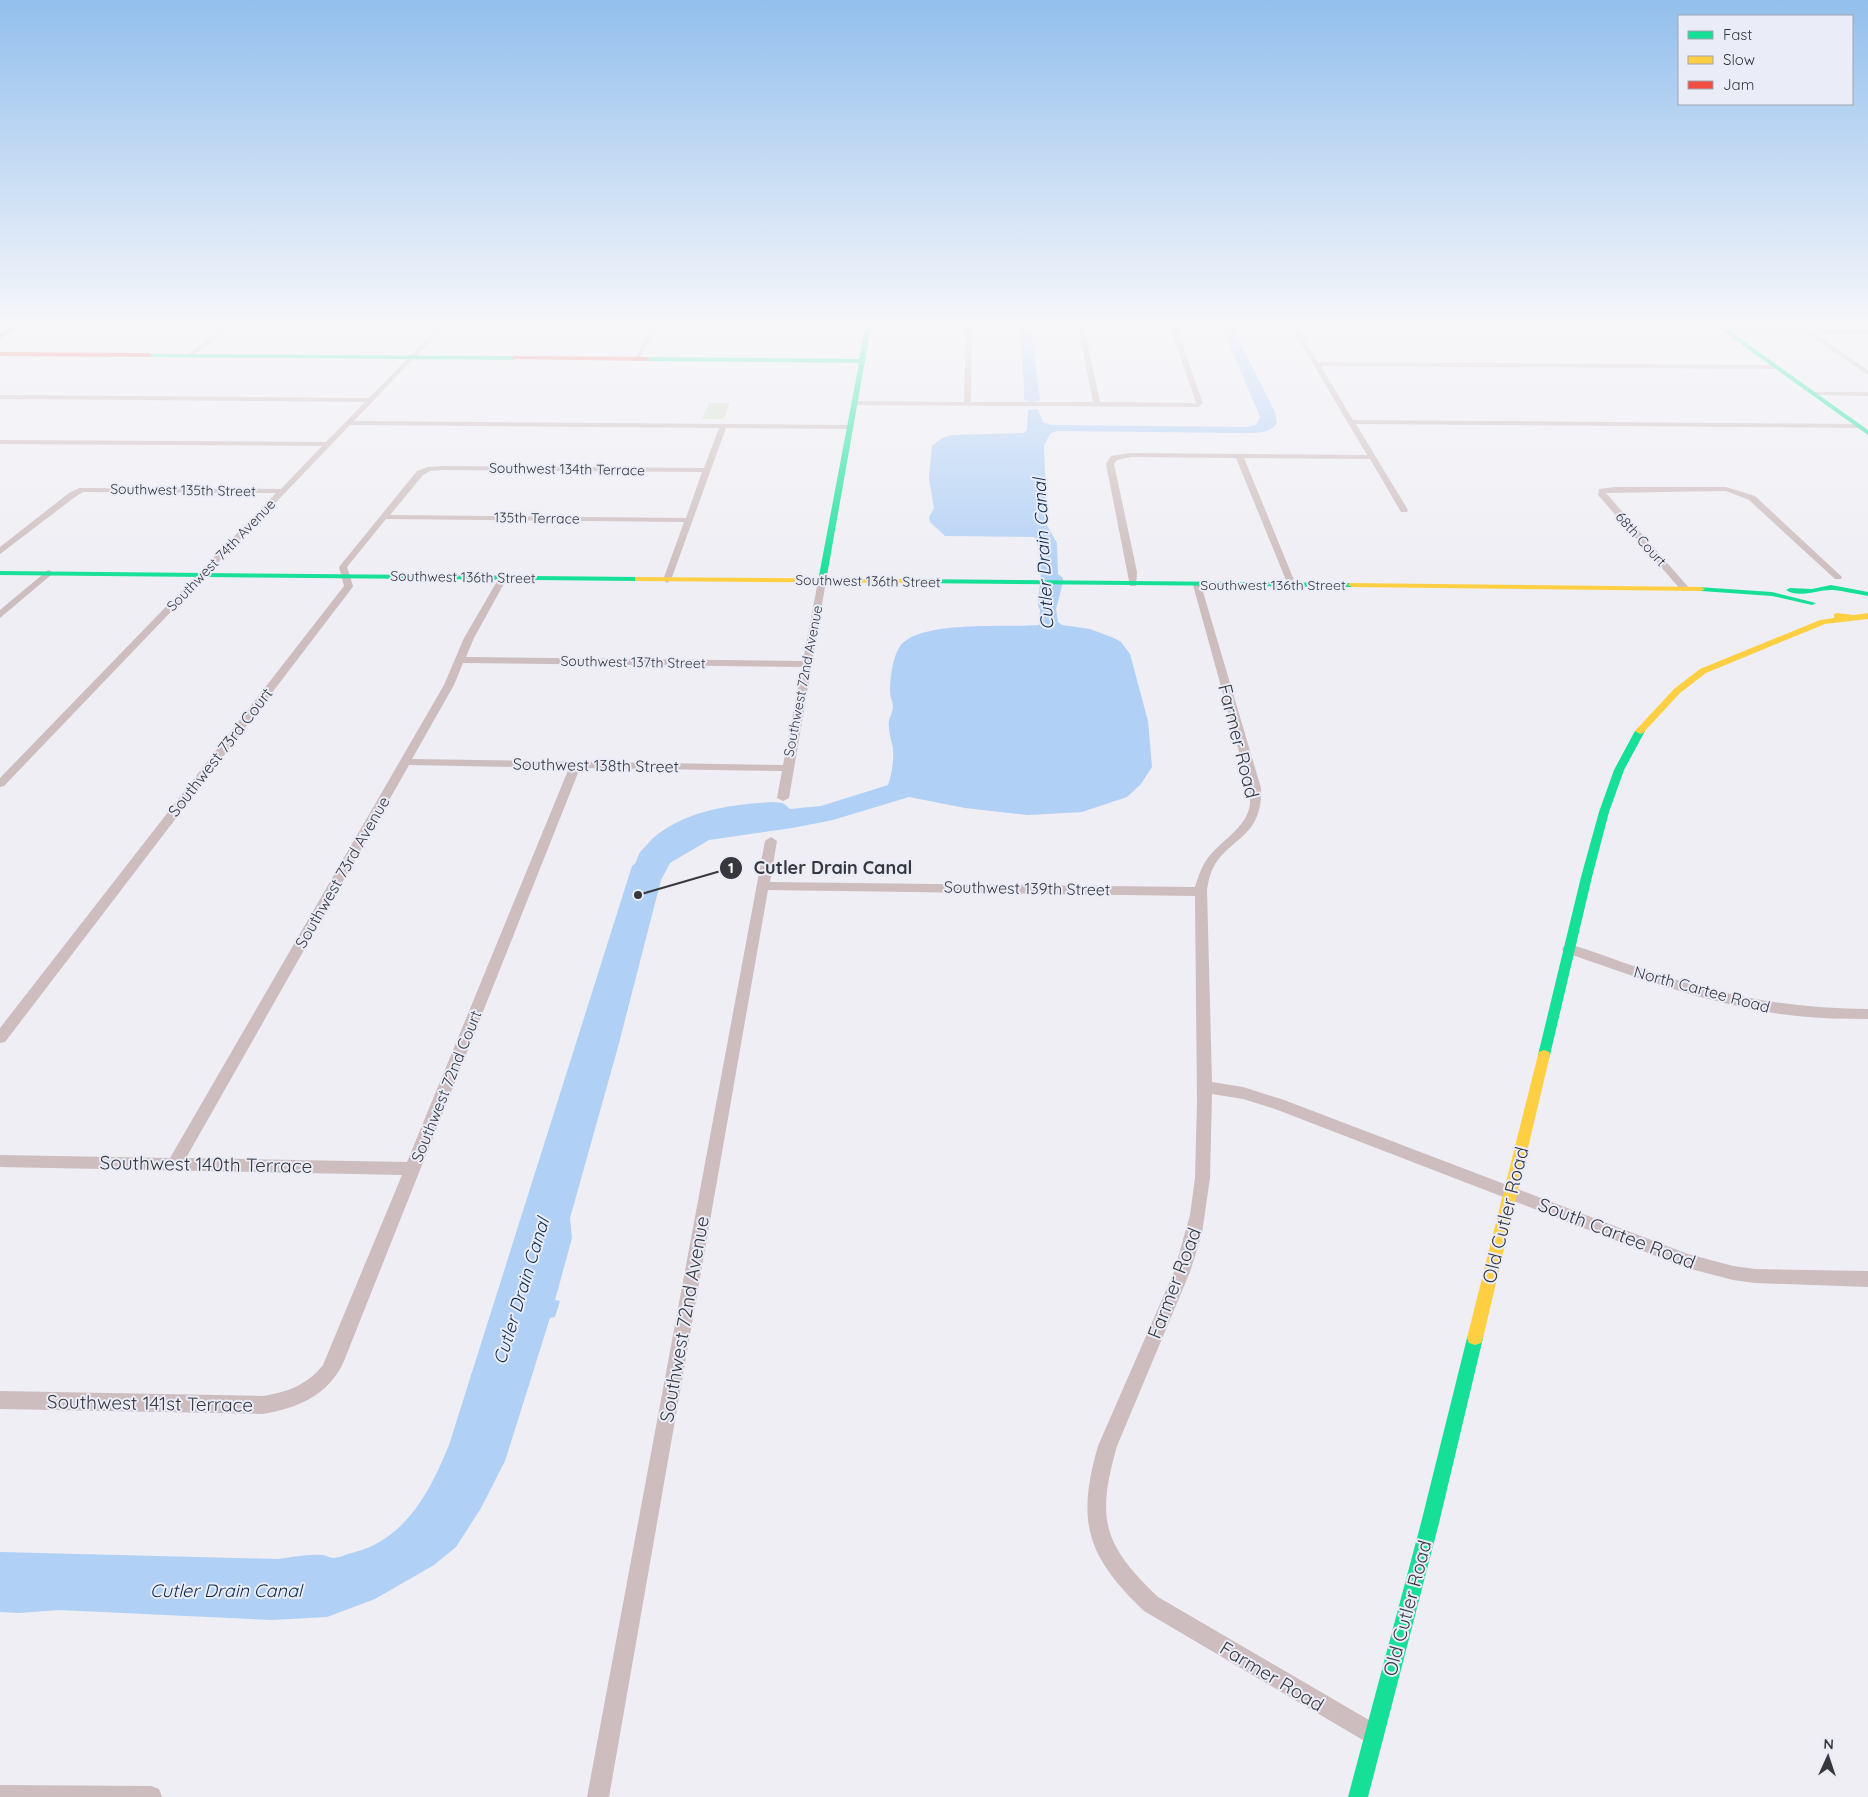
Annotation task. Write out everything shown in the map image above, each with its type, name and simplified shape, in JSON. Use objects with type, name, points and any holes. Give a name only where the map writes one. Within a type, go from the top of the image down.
[{"type":"street","name":"Southwest 74th Avenue","points":[[0,784],[360,411]]},
{"type":"street","name":"Southwest 72nd Avenue","points":[[783,798],[853,411]]},
{"type":"street","points":[[1345,411],[1404,510]]},
{"type":"street","points":[[1837,411],[1864,430]]},
{"type":"street","points":[[349,422],[850,427]]},
{"type":"street","points":[[1352,422],[1864,430]]},
{"type":"street","points":[[667,580],[723,426]]},
{"type":"street","points":[[0,447],[4,442],[328,444]]},
{"type":"street","points":[[1133,584],[1110,464],[1114,458],[1131,455],[1373,457]]},
{"type":"street","points":[[1239,456],[1292,585]]},
{"type":"street","name":"Southwest 134th Terrace","points":[[428,469],[707,470]]},
{"type":"street","name":"Southwest 73rd Court","points":[[0,1038],[349,586],[343,567],[418,474],[428,469]]},
{"type":"street","name":"68th Court","points":[[1685,589],[1602,495],[1602,491],[1606,489],[1730,490],[1752,498],[1838,577]]},
{"type":"street","name":"Southwest 135th Street","points":[[0,551],[72,495],[82,490],[283,491]]},
{"type":"street","name":"135th Terrace","points":[[385,517],[688,520]]},
{"type":"street","name":"Southwest 136th Street","points":[[0,573],[1685,589],[1736,590],[1813,600]]},
{"type":"street","points":[[0,615],[48,574]]},
{"type":"street","name":"Southwest 73rd Avenue","points":[[175,1164],[449,685],[468,638],[503,578]]},
{"type":"street","name":"Farmer Road","points":[[1196,584],[1256,794],[1256,807],[1250,823],[1210,861],[1204,876],[1201,892],[1205,1087],[1203,1186],[1196,1232],[1182,1272],[1103,1454],[1096,1487],[1098,1527],[1113,1564],[1135,1591],[1151,1604],[1373,1735]]},
{"type":"street","points":[[1847,618],[1832,614],[1813,600],[1830,587],[1868,594]]},
{"type":"street","points":[[1852,592],[1868,604]]},
{"type":"street","name":"Old Cutler Road","points":[[1358,1797],[1430,1523],[1609,792],[1627,750],[1643,727],[1664,704],[1711,666],[1713,660],[1801,623],[1808,616],[1813,600]]},
{"type":"street","points":[[1711,666],[1722,665],[1823,622],[1868,616]]},
{"type":"street","name":"Southwest 137th Street","points":[[459,660],[806,664]]},
{"type":"street","name":"Southwest 138th Street","points":[[404,762],[787,768]]},
{"type":"street","name":"Southwest 72nd Court","points":[[300,1396],[319,1384],[331,1370],[576,764]]},
{"type":"street","name":"Southwest 72nd Avenue","points":[[598,1797],[771,841]]},
{"type":"street","name":"Southwest 139th Street","points":[[763,886],[1171,890],[1201,892]]},
{"type":"street","name":"North Cartee Road","points":[[1569,950],[1689,988],[1753,1004],[1794,1010],[1868,1014]]},
{"type":"street","name":"South Cartee Road","points":[[1205,1087],[1243,1093],[1279,1104],[1662,1253],[1712,1268],[1770,1277],[1868,1279]]},
{"type":"street","name":"Southwest 140th Terrace","points":[[0,1161],[413,1169]]},
{"type":"street","name":"Southwest 141st Terrace","points":[[0,1400],[249,1406],[276,1403],[300,1396]]},
{"type":"street","points":[[0,1796],[151,1797]]},
{"type":"green space","points":[[706,411],[727,411],[724,419],[702,419]]},
{"type":"water","points":[[1028,411],[1039,411],[1043,422],[1051,425],[1247,427],[1256,425],[1260,417],[1257,411],[1274,411],[1277,423],[1270,430],[1248,433],[1057,431],[1051,433],[1044,445],[1047,525],[1057,543],[1058,574],[1063,578],[1056,609],[1058,622],[1062,625],[1090,629],[1121,642],[1130,654],[1148,721],[1152,767],[1141,784],[1127,797],[1082,812],[1028,815],[965,808],[909,797],[833,820],[709,840],[670,863],[661,880],[618,1047],[570,1218],[572,1238],[555,1300],[560,1301],[555,1317],[550,1318],[505,1461],[481,1508],[456,1547],[434,1565],[375,1599],[327,1617],[272,1620],[59,1610],[19,1613],[0,1612],[0,1552],[279,1559],[323,1555],[333,1558],[371,1547],[401,1526],[424,1496],[442,1463],[449,1445],[632,866],[640,852],[665,829],[694,815],[725,807],[772,802],[783,803],[790,809],[821,806],[888,785],[893,757],[889,728],[889,721],[893,710],[890,681],[893,664],[899,648],[909,639],[924,633],[943,629],[1039,625],[1040,610],[1038,605],[1041,572],[1037,540],[1034,537],[945,536],[930,522],[929,517],[934,508],[929,478],[932,446],[942,438],[952,435],[1024,433],[1027,430]]},
{"type":"traffic: fast","points":[[822,581],[853,411]]},
{"type":"traffic: fast","points":[[1837,411],[1868,433]]},
{"type":"traffic: fast","points":[[0,573],[638,579]]},
{"type":"traffic: fast","points":[[908,581],[1352,585]]},
{"type":"traffic: fast","points":[[1790,590],[1812,591],[1831,587],[1868,594]]},
{"type":"traffic: fast","points":[[1701,589],[1772,594],[1812,603]]},
{"type":"traffic: fast","points":[[1544,1055],[1597,834],[1619,770],[1640,731]]},
{"type":"traffic: fast","points":[[1358,1797],[1430,1523],[1475,1338]]},
{"type":"traffic: slow","points":[[638,579],[908,581]]},
{"type":"traffic: slow","points":[[1352,585],[1701,589]]},
{"type":"traffic: slow","points":[[1837,616],[1854,618],[1868,616]]},
{"type":"traffic: slow","points":[[1640,731],[1677,691],[1703,671],[1823,622],[1847,618]]},
{"type":"traffic: slow","points":[[1475,1338],[1544,1055]]},
{"type":"place","name":"Cutler Drain Canal","points":[[638,895]]}]
